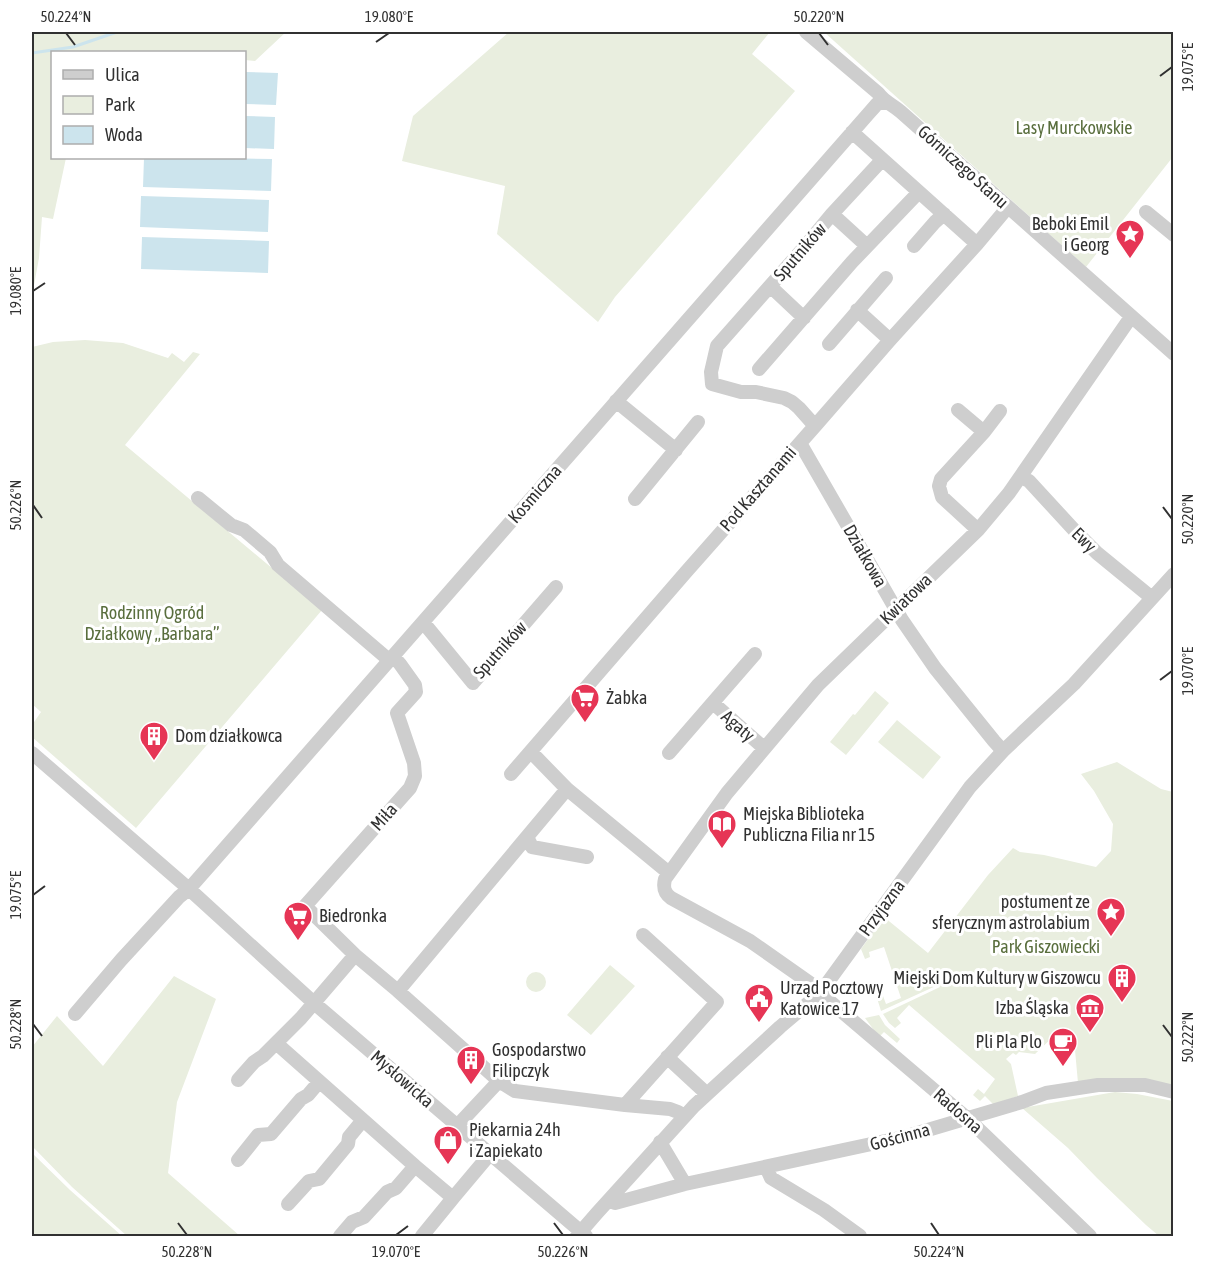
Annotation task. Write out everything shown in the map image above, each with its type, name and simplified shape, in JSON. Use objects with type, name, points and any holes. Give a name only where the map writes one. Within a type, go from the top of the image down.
[{"type":"street","name":"Górniczego Stanu","points":[[806,32],[878,93],[884,102],[892,104],[1173,354]]},
{"type":"street","name":"Kosmiczna","points":[[189,889],[852,132],[877,104],[884,102]]},
{"type":"street","points":[[852,132],[977,244]]},
{"type":"street","name":"Sputników","points":[[815,426],[799,408],[784,398],[756,392],[741,392],[712,384],[711,372],[717,346],[882,159]]},
{"type":"street","points":[[759,369],[867,246],[919,192]]},
{"type":"street","name":"Pod Kasztanami","points":[[511,774],[626,640],[1008,207]]},
{"type":"street","points":[[1146,212],[1173,235]]},
{"type":"street","points":[[832,214],[867,246]]},
{"type":"street","points":[[914,246],[944,214]]},
{"type":"street","points":[[829,344],[886,278]]},
{"type":"street","points":[[770,286],[804,318]]},
{"type":"street","points":[[857,310],[890,340]]},
{"type":"street","name":"Kwiatowa","points":[[669,873],[727,793],[818,685],[978,530],[1021,477],[1131,317]]},
{"type":"street","points":[[616,401],[676,450]]},
{"type":"street","points":[[958,410],[984,432]]},
{"type":"street","points":[[978,530],[942,497],[939,486],[941,479],[1000,411]]},
{"type":"street","points":[[635,499],[698,422]]},
{"type":"street","name":"Działkowa","points":[[800,443],[895,609],[935,668],[1003,751]]},
{"type":"street","name":"Ewy","points":[[1021,477],[1029,481],[1097,553],[1152,598]]},
{"type":"street","points":[[198,498],[231,525],[244,530],[270,552],[285,572],[391,658]]},
{"type":"street","name":"Przyjazna","points":[[581,1235],[660,1142],[706,1094],[820,993],[961,799],[1003,751],[1074,684],[1173,574]]},
{"type":"street","name":"Sputników","points":[[423,622],[473,683],[556,587]]},
{"type":"street","name":"Agaty","points":[[669,753],[755,654]]},
{"type":"street","name":"Miła","points":[[391,658],[400,664],[416,689],[398,713],[414,763],[413,782],[305,906],[355,955],[499,1081],[515,1091],[670,1109],[685,1116]]},
{"type":"street","name":"Agaty","points":[[712,704],[764,748]]},
{"type":"street","points":[[531,752],[567,789],[669,873],[663,885],[670,898],[750,941],[817,988],[820,993]]},
{"type":"street","name":"Mysłowicka","points":[[32,753],[189,889],[314,1003],[581,1235]]},
{"type":"street","points":[[398,992],[567,789]]},
{"type":"street","points":[[527,837],[532,847],[587,857]]},
{"type":"street","points":[[75,1014],[150,928],[189,889]]},
{"type":"street","points":[[625,1105],[717,1002],[643,935]]},
{"type":"street","points":[[238,1080],[301,1018],[355,955]]},
{"type":"street","name":"Radosna","points":[[820,993],[967,1118],[1090,1236]]},
{"type":"street","points":[[276,1043],[453,1198]]},
{"type":"street","points":[[667,1057],[706,1094]]},
{"type":"street","points":[[457,1126],[499,1081]]},
{"type":"street","points":[[238,1160],[258,1135],[271,1134],[319,1082]]},
{"type":"street","name":"Gościnna","points":[[609,1200],[615,1203],[685,1184],[904,1137],[1046,1093],[1098,1085],[1145,1085],[1173,1092]]},
{"type":"street","points":[[288,1204],[309,1181],[319,1179],[348,1144],[349,1137],[363,1120]]},
{"type":"street","points":[[660,1142],[685,1184]]},
{"type":"street","points":[[422,1236],[490,1154]]},
{"type":"street","points":[[340,1236],[352,1222],[364,1217],[387,1192],[396,1188],[415,1166]]},
{"type":"street","points":[[766,1167],[771,1178],[824,1210],[860,1236]]},
{"type":"green space","points":[[32,32],[286,32],[255,61],[246,60],[246,51],[51,51],[51,159],[66,159],[53,219],[42,217],[39,258],[32,296]]},
{"type":"green space","points":[[509,32],[770,32],[752,54],[795,91],[615,297],[598,322],[497,234],[505,186],[402,161],[413,116]]},
{"type":"green space","name":"Lasy Murckowskie","points":[[824,32],[1173,32],[1173,158],[1086,267]]},
{"type":"green space","name":"Rodzinny Ogród Działkowy „Barbara”","points":[[85,340],[123,343],[168,358],[172,353],[184,362],[193,352],[200,354],[125,445],[322,610],[136,828],[32,737],[32,725],[41,712],[32,704],[32,347],[53,342]]},
{"type":"green space","points":[[875,691],[889,703],[846,755],[830,742]]},
{"type":"green space","points":[[897,720],[941,757],[923,779],[878,742]]},
{"type":"green space","name":"Park Giszowiecki","points":[[1117,762],[1161,789],[1173,792],[1173,1086],[1078,1083],[1075,1050],[1054,1036],[1035,1054],[1019,1052],[1016,1055],[1013,1053],[1006,1059],[1011,1064],[1018,1096],[994,1105],[985,1096],[980,1101],[973,1095],[978,1089],[984,1094],[995,1079],[909,1005],[897,1018],[901,1023],[895,1028],[883,1014],[940,987],[938,985],[881,1011],[877,998],[883,996],[886,1004],[901,998],[884,947],[869,952],[870,957],[865,959],[861,949],[884,917],[928,953],[988,875],[1013,848],[1020,852],[1096,867],[1111,851],[1113,824],[1081,774]]},
{"type":"green space","points":[[610,965],[635,986],[591,1035],[567,1015]]},
{"type":"green space","points":[[532,972],[540,972],[546,978],[546,986],[540,992],[532,992],[526,986],[526,978]]},
{"type":"green space","points":[[174,976],[216,999],[177,1102],[168,1173],[240,1236],[127,1236],[72,1187],[32,1146],[32,1047],[57,1016],[103,1066]]},
{"type":"green space","points":[[879,1015],[885,1025],[900,1039],[897,1043],[884,1032],[879,1037],[865,1018]]},
{"type":"green space","points":[[1115,1092],[1173,1101],[1173,1236],[1159,1236],[1146,1225],[1068,1148],[1022,1108]]},
{"type":"green space","points":[[32,1153],[70,1190],[122,1236],[32,1236]]},
{"type":"water","points":[[246,72],[278,73],[276,105],[246,104]]},
{"type":"water","points":[[246,116],[275,117],[274,149],[246,148]]},
{"type":"water","points":[[144,159],[272,159],[271,191],[143,187]]},
{"type":"water","points":[[141,196],[269,200],[268,232],[140,227]]},
{"type":"water","points":[[142,237],[269,241],[268,273],[141,269]]},
{"type":"waterway","points":[[32,53],[73,47],[117,32]]},
{"type":"place","name":"Beboki Emil i Georg","points":[[1130,260]]},
{"type":"place","name":"Żabka","points":[[585,724]]},
{"type":"place","name":"Dom działkowca","points":[[154,762]]},
{"type":"place","name":"Miejska Biblioteka Publiczna Filia nr 15","points":[[722,850]]},
{"type":"place","name":"postument ze sferycznym astrolabium","points":[[1111,938]]},
{"type":"place","name":"Biedronka","points":[[298,942]]},
{"type":"place","name":"Miejski Dom Kultury w Giszowcu","points":[[1122,1004]]},
{"type":"place","name":"Urząd Pocztowy Katowice 17","points":[[759,1024]]},
{"type":"place","name":"Izba Śląska","points":[[1090,1034]]},
{"type":"place","name":"Pli Pla Plo","points":[[1063,1068]]},
{"type":"place","name":"Gospodarstwo Filipczyk","points":[[471,1086]]},
{"type":"place","name":"Piekarnia 24h i Zapiekato","points":[[448,1166]]}]
